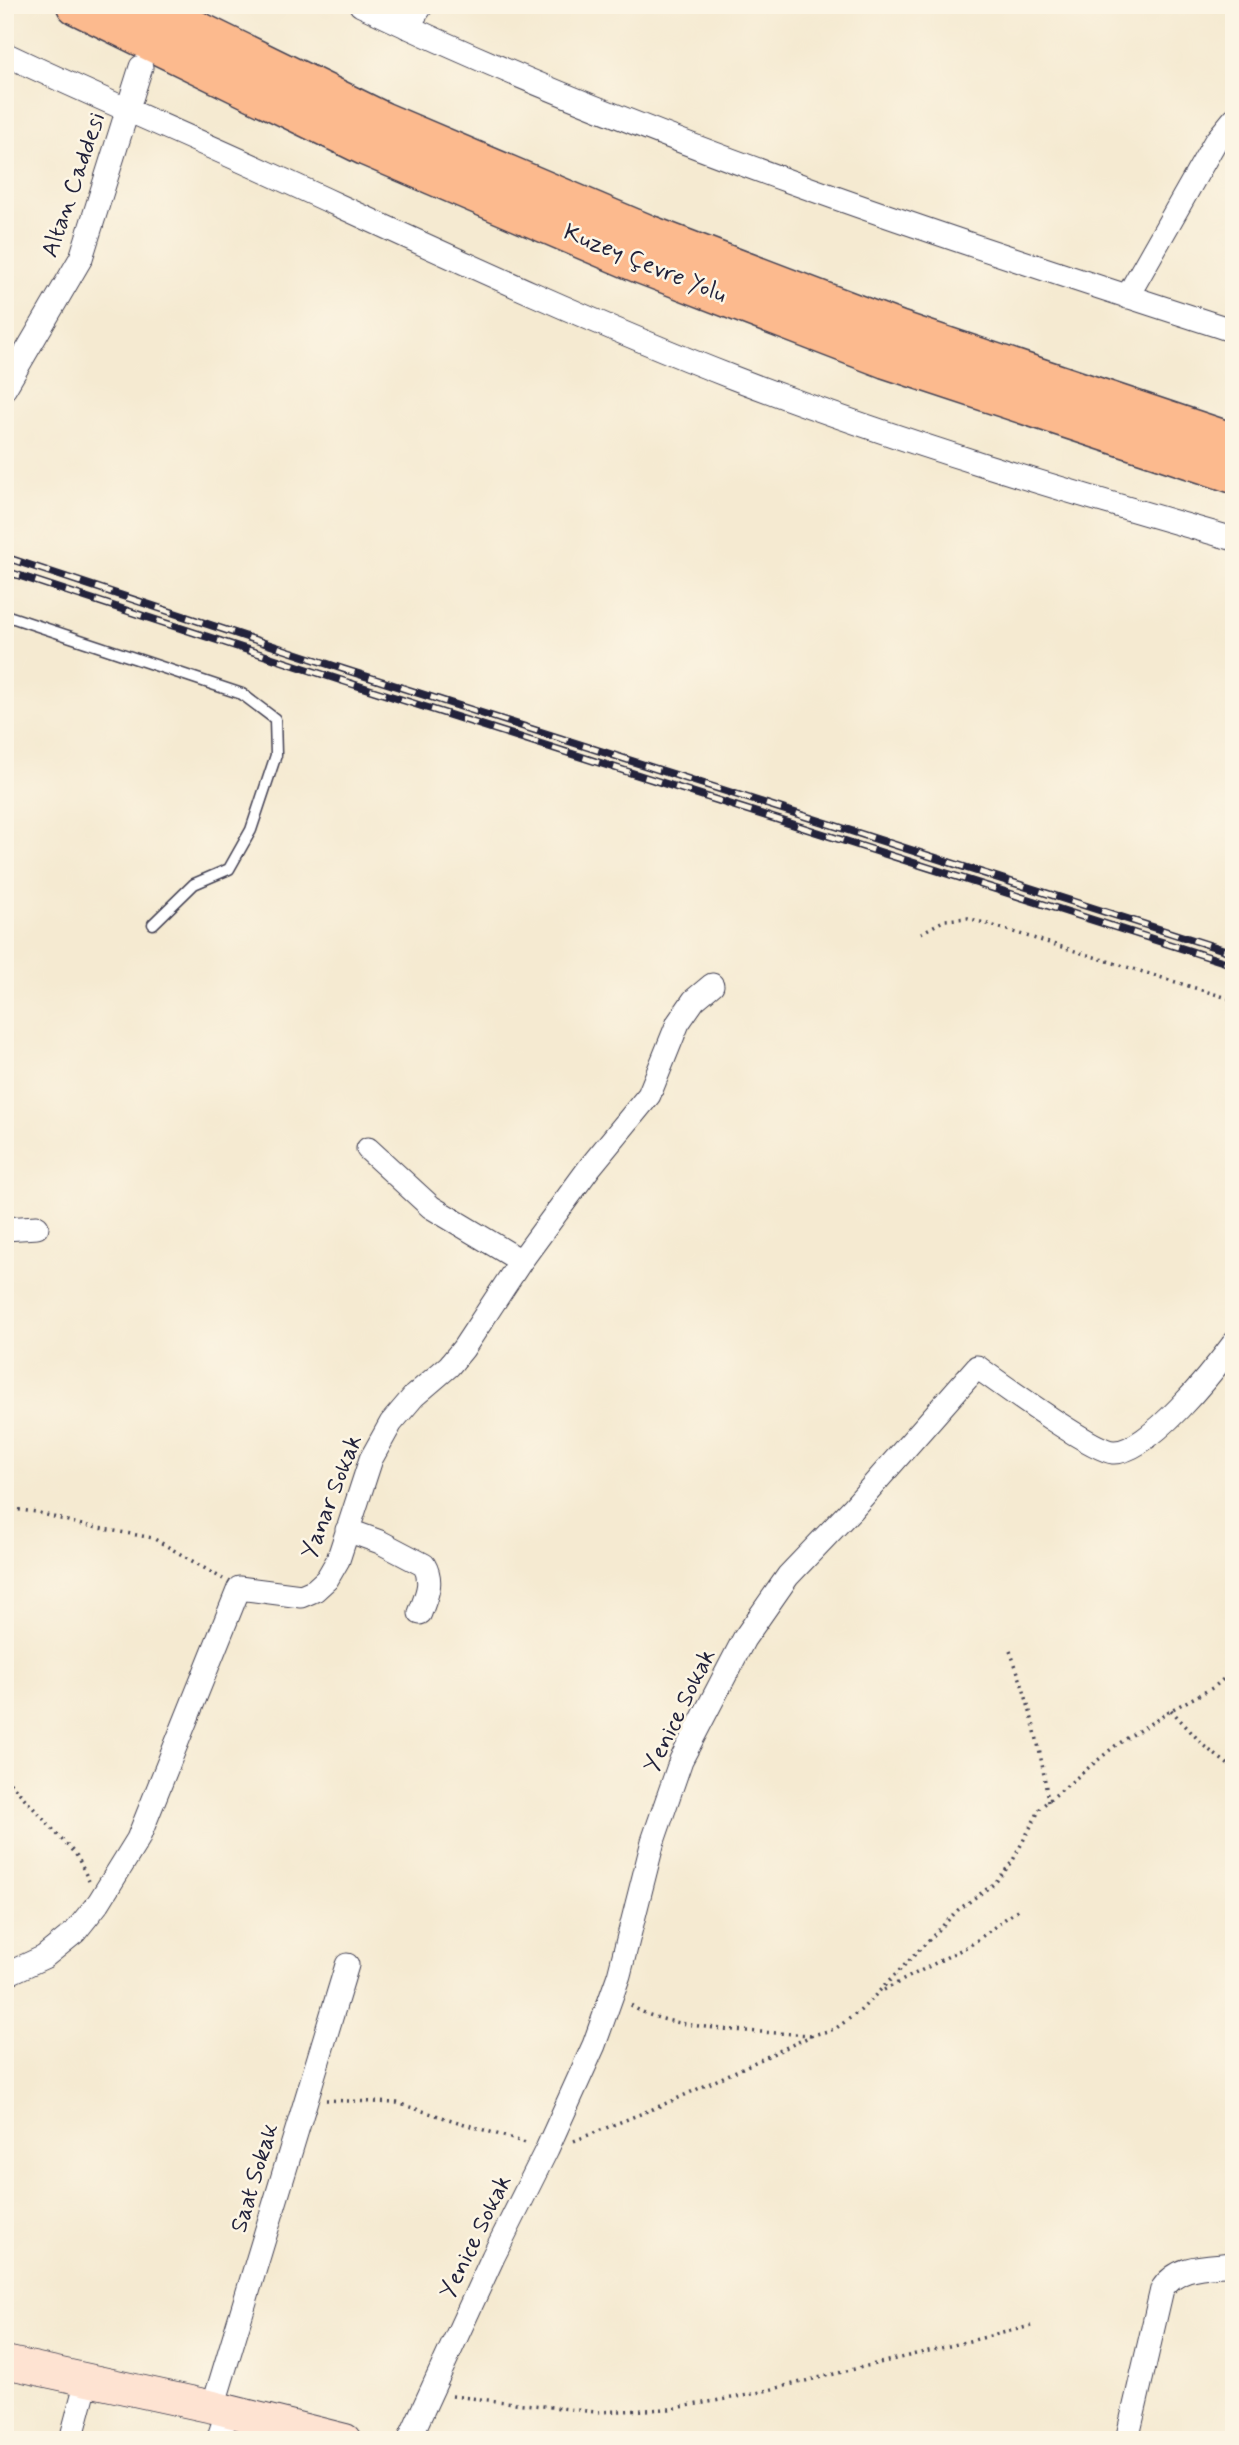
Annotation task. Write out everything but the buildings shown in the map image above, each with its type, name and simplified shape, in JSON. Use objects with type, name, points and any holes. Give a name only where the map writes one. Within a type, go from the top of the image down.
[{"type":"highway","name":"Kuzey Çevre Yolu","points":[[76,5],[367,147],[640,264],[886,359],[1234,474]]},
{"type":"highway","name":"Kuzey Çevre Yolu","points":[[145,5],[382,121],[650,235],[898,330],[1234,443]]},
{"type":"street","points":[[361,5],[574,100],[672,138],[1013,259],[1234,331]]},
{"type":"street","points":[[407,27],[422,5]]},
{"type":"street","name":"Altan Caddesi","points":[[5,54],[128,108]]},
{"type":"street","name":"Altan Caddesi","points":[[5,388],[81,258],[141,67]]},
{"type":"street","points":[[128,108],[462,263],[640,340],[736,378],[968,459],[1234,538]]},
{"type":"street","points":[[1127,297],[1215,142],[1234,119]]},
{"type":"street","name":"Yanar Sokak","points":[[239,1588],[301,1595],[315,1590],[333,1570],[371,1459],[391,1423],[414,1396],[449,1366],[463,1349],[521,1261],[590,1167],[649,1095],[678,1023],[694,1000],[712,985]]},
{"type":"street","points":[[368,1149],[431,1207],[521,1261]]},
{"type":"street","points":[[5,1228],[37,1227]]},
{"type":"street","name":"Yenice Sokak","points":[[410,2440],[594,2045],[616,1983],[653,1841],[681,1760],[744,1639],[765,1607],[802,1561],[852,1509],[977,1367],[1091,1444],[1115,1452],[1131,1448],[1161,1425],[1201,1384],[1234,1343]]},
{"type":"street","points":[[347,1530],[380,1542],[424,1565],[430,1584],[420,1613]]},
{"type":"street","points":[[5,1975],[26,1967],[61,1945],[88,1918],[138,1839],[239,1588]]},
{"type":"street","name":"Saat Sokak","points":[[220,2419],[307,2099],[347,1965]]},
{"type":"street","points":[[1127,2440],[1162,2288],[1174,2275],[1184,2270],[1234,2264]]},
{"type":"street","points":[[5,2362],[87,2380],[220,2419],[345,2440]]},
{"type":"street","points":[[71,2440],[87,2380]]},
{"type":"lane","points":[[5,615],[242,694],[275,719],[276,755],[251,830],[229,869],[194,884],[153,923]]},
{"type":"path","points":[[921,933],[945,920],[968,918],[1234,1000]]},
{"type":"path","points":[[5,1508],[36,1512],[82,1525],[153,1538],[239,1588]]},
{"type":"path","points":[[1010,1651],[1038,1736],[1048,1802]]},
{"type":"path","points":[[307,2099],[397,2103],[547,2149],[574,2141],[672,2101],[813,2035],[835,2029],[879,1993],[958,1910],[984,1892],[1005,1872],[1041,1807],[1115,1746],[1171,1710],[1214,1687],[1234,1670]]},
{"type":"path","points":[[1171,1710],[1204,1746],[1234,1769]]},
{"type":"path","points":[[5,1777],[77,1856],[99,1902]]},
{"type":"path","points":[[879,1993],[972,1944],[1021,1907]]},
{"type":"path","points":[[616,1983],[633,2007],[658,2019],[738,2031],[813,2035]]},
{"type":"path","points":[[430,2394],[572,2410],[631,2412],[670,2409],[735,2398],[1031,2326]]},
{"type":"railway","points":[[5,557],[343,669],[1234,953]]},
{"type":"railway","points":[[5,571],[1234,965]]}]
